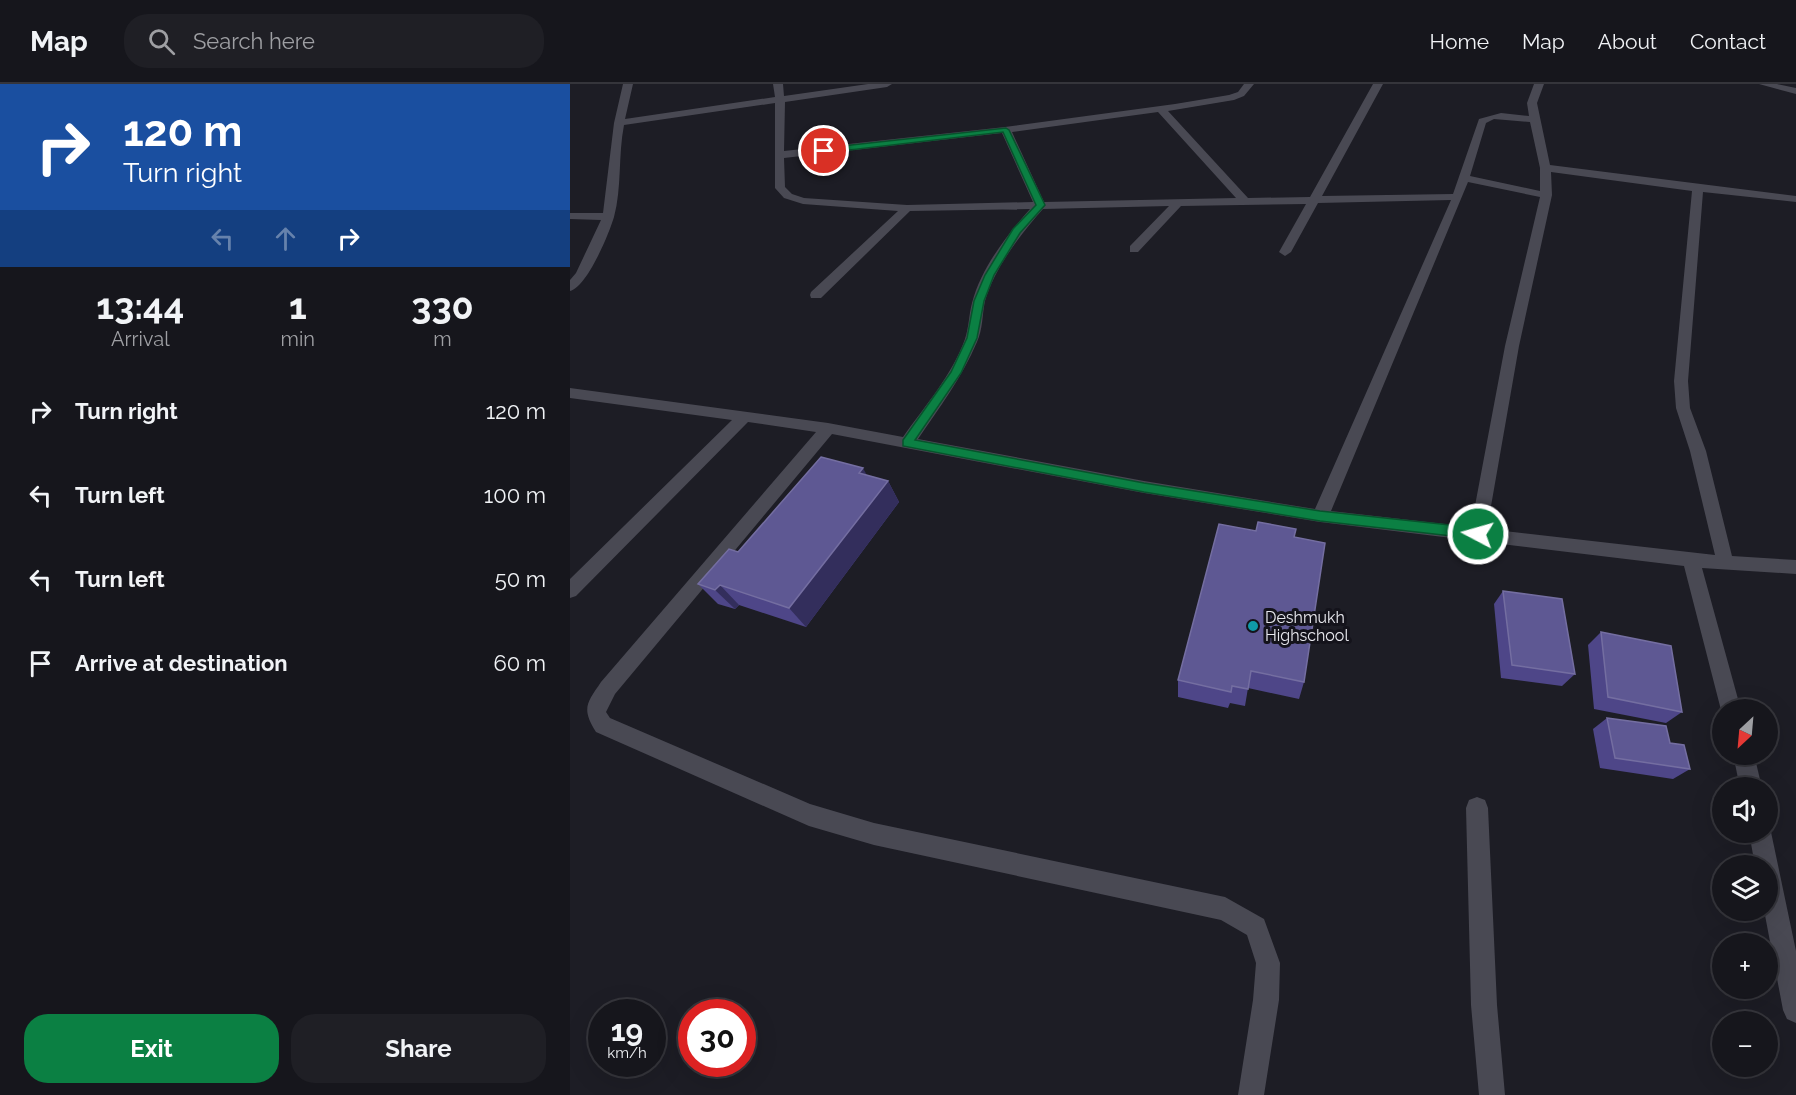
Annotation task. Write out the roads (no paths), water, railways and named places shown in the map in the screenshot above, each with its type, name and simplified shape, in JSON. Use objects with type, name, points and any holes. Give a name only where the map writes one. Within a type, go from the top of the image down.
[{"type":"street","points":[[572,283],[582,275],[608,217],[619,123],[628,84]]},
{"type":"street","points":[[778,84],[780,188],[788,196],[802,201],[907,208],[1458,197]]},
{"type":"street","points":[[619,123],[887,84]]},
{"type":"street","points":[[779,156],[1006,130],[1161,109],[1231,98],[1241,94],[1249,84]]},
{"type":"street","points":[[1285,252],[1378,84]]},
{"type":"street","points":[[1478,534],[1512,346],[1546,195],[1545,168],[1533,103],[1539,84]]},
{"type":"street","points":[[1764,84],[1796,91]]},
{"type":"street","points":[[1161,109],[1247,203]]},
{"type":"street","points":[[1320,516],[1458,197],[1482,121],[1488,117],[1499,116],[1535,120]]},
{"type":"street","points":[[1006,130],[1040,205]]},
{"type":"street","points":[[1545,168],[1796,200]]},
{"type":"street","points":[[1463,178],[1546,195]]},
{"type":"street","points":[[1698,188],[1681,381],[1683,408],[1698,451],[1725,561]]},
{"type":"street","points":[[1134,249],[1179,202]]},
{"type":"street","points":[[907,443],[956,373],[972,338],[979,301],[990,275],[1017,231],[1040,205]]},
{"type":"street","points":[[816,295],[907,208]]},
{"type":"street","points":[[570,216],[608,217]]},
{"type":"street","points":[[570,393],[828,428],[1144,487],[1320,516],[1691,560],[1796,567]]},
{"type":"street","points":[[570,591],[744,417]]},
{"type":"street","points":[[828,428],[608,688],[599,702],[596,714],[603,725],[809,814],[874,834],[1225,909],[1256,927],[1268,963],[1266,1000],[1251,1095]]},
{"type":"street","points":[[1691,560],[1728,699]]},
{"type":"street","points":[[1477,808],[1484,1005],[1492,1095]]},
{"type":"street","points":[[1778,921],[1796,1010]]},
{"type":"place","name":"Deshmukh Highschool","points":[[1253,626]]}]
